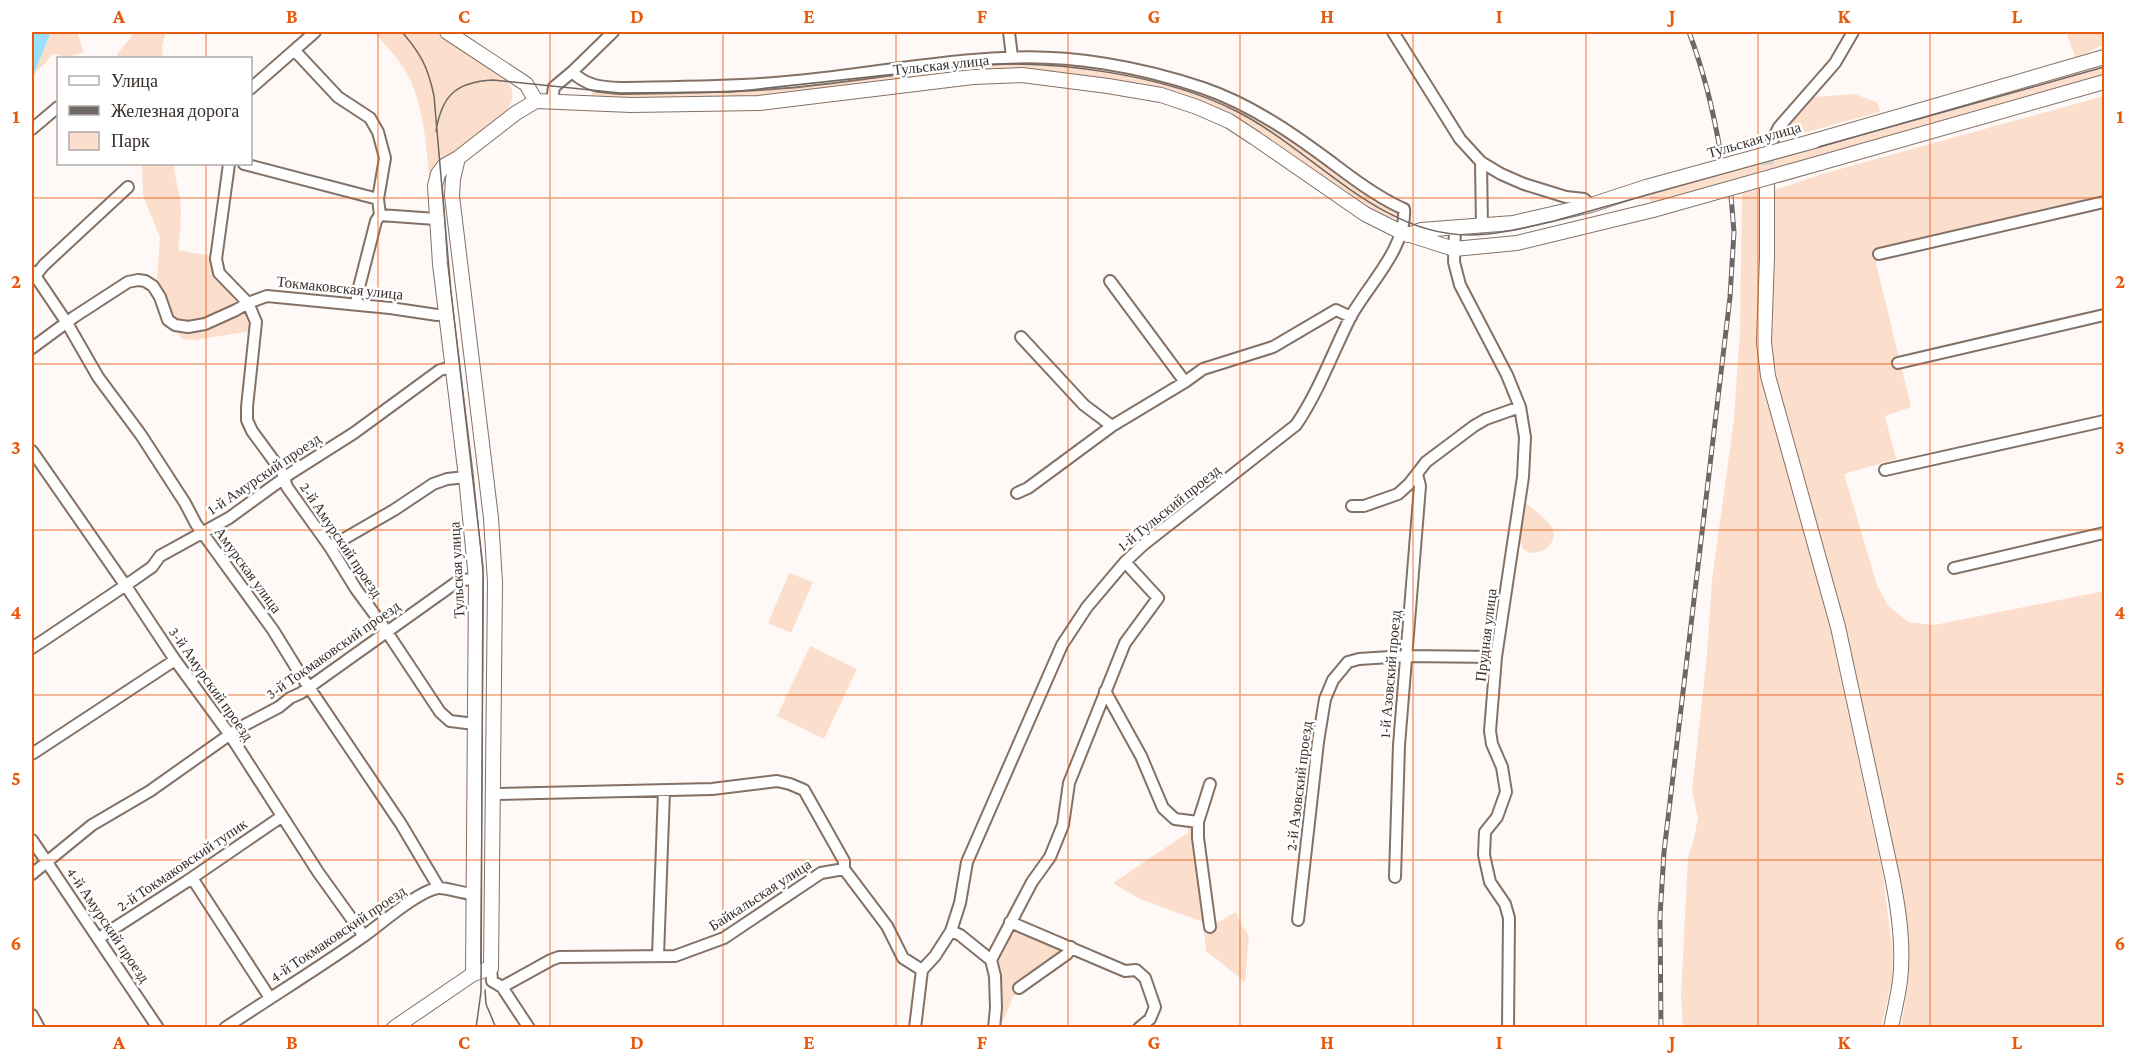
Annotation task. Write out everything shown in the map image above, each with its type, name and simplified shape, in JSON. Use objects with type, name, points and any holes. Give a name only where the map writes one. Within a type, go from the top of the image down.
[{"type":"street","points":[[252,87],[315,32]]},
{"type":"street","points":[[447,32],[462,36],[526,84],[536,100]]},
{"type":"street","points":[[552,101],[554,87],[613,32]]},
{"type":"street","points":[[1009,32],[1012,57]]},
{"type":"street","points":[[1393,32],[1460,139],[1481,162],[1524,184],[1566,197],[1584,199],[1591,204]]},
{"type":"street","points":[[1772,141],[1779,127],[1835,63],[1853,32]]},
{"type":"street","points":[[295,51],[338,97],[358,109],[373,123],[385,158],[378,199],[380,215],[376,221],[357,295],[357,305]]},
{"type":"street","points":[[572,72],[582,81],[595,87],[620,88],[774,83],[1012,57],[1062,59],[1110,65],[1170,78],[1204,88],[1238,102],[1277,126],[1369,190],[1404,209],[1404,234]]},
{"type":"street","name":"Тульская улица","points":[[1404,234],[1421,230],[1514,223],[1591,204],[2104,57]]},
{"type":"street","name":"Тульская улица","points":[[473,974],[476,579],[436,219],[435,186],[438,174],[444,166],[536,100],[631,105],[759,103],[1006,75],[1108,86],[1161,95],[1229,121],[1365,214],[1404,234],[1455,249],[1517,243],[1558,235],[2104,82]]},
{"type":"street","points":[[32,129],[57,108]]},
{"type":"street","points":[[458,158],[452,196],[491,518],[495,582],[492,981],[502,987],[529,1028]]},
{"type":"street","points":[[1481,162],[1482,227]]},
{"type":"street","points":[[229,165],[216,259],[219,273],[248,303]]},
{"type":"street","points":[[248,165],[378,199]]},
{"type":"street","points":[[1767,186],[1764,342],[1768,376],[1838,627],[1897,899],[1902,953],[1900,981],[1891,1028]]},
{"type":"street","points":[[34,273],[128,187]]},
{"type":"street","points":[[1879,254],[2104,201]]},
{"type":"street","points":[[380,215],[436,219]]},
{"type":"street","name":"Прудная улица","points":[[1455,227],[1454,262],[1460,285],[1490,340],[1520,407],[1525,437],[1523,477],[1496,657],[1490,731],[1492,744],[1502,767],[1506,792],[1497,817],[1485,832],[1484,855],[1490,882],[1505,904],[1509,918],[1508,1028]]},
{"type":"street","name":"1-й Тульский проезд","points":[[922,970],[935,956],[951,932],[960,903],[967,862],[1062,645],[1087,607],[1125,562],[1143,545],[1296,425],[1309,406],[1351,317],[1404,234]]},
{"type":"street","name":"Амурская улица","points":[[34,273],[67,323],[98,377],[141,435],[202,532],[273,630],[401,824],[439,888]]},
{"type":"street","name":"Токмаковская улица","points":[[32,348],[128,282],[138,280],[153,286],[160,297],[168,320],[175,325],[188,327],[205,324],[267,296],[437,315],[447,314]]},
{"type":"street","points":[[1110,281],[1185,382]]},
{"type":"street","name":"2-й Амурский проезд","points":[[248,303],[256,322],[247,420],[252,431],[282,472],[287,487],[330,547],[440,712],[450,721],[475,724]]},
{"type":"street","points":[[1017,493],[1028,488],[1112,426],[1203,369],[1273,347],[1336,310],[1351,317]]},
{"type":"street","points":[[1898,363],[2104,315]]},
{"type":"street","points":[[1021,337],[1084,405],[1112,426]]},
{"type":"street","name":"1-й Амурский проезд","points":[[32,648],[152,567],[160,556],[230,518],[283,478],[354,433],[440,370],[453,367]]},
{"type":"street","points":[[1352,506],[1364,506],[1398,494],[1426,462],[1474,426],[1486,419],[1520,407]]},
{"type":"street","points":[[1885,470],[2104,421]]},
{"type":"street","name":"3-й Амурский проезд","points":[[33,458],[230,735],[281,817],[364,936]]},
{"type":"street","name":"1-й Азовский проезд","points":[[1395,877],[1399,745],[1420,486],[1417,474]]},
{"type":"street","points":[[330,547],[394,510],[433,484],[447,479],[466,477]]},
{"type":"street","points":[[1954,568],[2104,533]]},
{"type":"street","points":[[991,960],[1032,882],[1050,857],[1062,825],[1069,783],[1125,643],[1158,598],[1125,562]]},
{"type":"street","name":"3-й Токмаковский проезд","points":[[32,874],[92,825],[150,790],[239,728],[279,707],[460,580],[476,579]]},
{"type":"street","points":[[1406,656],[1496,657]]},
{"type":"street","name":"2-й Азовский проезд","points":[[1298,920],[1325,699],[1333,680],[1348,662],[1359,659],[1406,656]]},
{"type":"street","points":[[32,754],[175,660]]},
{"type":"street","points":[[1105,692],[1141,756],[1163,807],[1176,819],[1198,822]]},
{"type":"street","points":[[494,794],[712,789],[777,781],[804,790],[844,861],[844,869],[887,926],[903,958],[922,970],[915,1028]]},
{"type":"street","points":[[1210,784],[1198,822],[1202,878],[1210,927]]},
{"type":"street","points":[[657,956],[664,791]]},
{"type":"street","name":"2-й Токмаковский тупик","points":[[99,938],[281,817]]},
{"type":"street","name":"4-й Амурский проезд","points":[[32,840],[158,1028]]},
{"type":"street","name":"Байкальская улица","points":[[502,987],[560,957],[675,956],[717,942],[821,873],[844,869]]},
{"type":"street","points":[[192,878],[270,998]]},
{"type":"street","points":[[439,888],[474,894]]},
{"type":"street","name":"4-й Токмаковский проезд","points":[[225,1028],[412,902],[439,888]]},
{"type":"street","points":[[1010,922],[1125,971],[1136,970],[1145,978],[1155,1007],[1150,1019],[1139,1028]]},
{"type":"street","points":[[951,932],[960,935],[991,960],[995,976],[994,1028]]},
{"type":"street","points":[[1019,988],[1067,954],[1071,947]]},
{"type":"street","points":[[394,1028],[473,974],[491,968]]},
{"type":"street","points":[[32,1015],[39,1028]]},
{"type":"green space","points":[[51,32],[77,32],[84,52],[68,57],[53,54],[32,77]]},
{"type":"green space","points":[[130,32],[166,32],[162,46],[163,57],[118,57],[117,54],[132,36]]},
{"type":"green space","points":[[374,32],[438,32],[505,77],[512,89],[512,101],[507,110],[445,159],[430,186],[424,128],[412,85],[399,62]]},
{"type":"green space","points":[[2066,32],[2104,32],[2104,44],[2076,59]]},
{"type":"green space","points":[[1010,61],[1058,64],[1134,74],[1182,85],[1204,93],[1239,109],[1271,128],[1400,212],[1401,216],[1394,218],[1380,216],[1230,117],[1058,74],[775,96],[597,99],[592,96],[594,89]]},
{"type":"green space","points":[[2104,65],[2104,77],[1651,204],[1648,193]]},
{"type":"green space","points":[[1855,94],[1878,103],[1880,112],[1777,140],[1780,133],[1812,97]]},
{"type":"green space","points":[[2104,96],[2104,207],[1879,258],[1876,263],[1911,407],[1885,416],[1896,459],[1844,474],[1877,585],[1888,606],[1909,622],[1934,625],[2104,591],[2104,1027],[1901,1027],[1908,984],[1908,952],[1899,875],[1881,803],[1844,623],[1776,374],[1771,342],[1775,190],[1822,174]]},
{"type":"green space","points":[[142,165],[174,165],[181,207],[178,250],[212,256],[214,275],[246,314],[251,322],[251,331],[195,340],[182,339],[176,332],[157,278],[160,237],[143,196]]},
{"type":"green space","points":[[1762,188],[1759,342],[1790,481],[1830,628],[1883,876],[1893,955],[1892,980],[1881,1027],[1683,1028],[1681,996],[1688,857],[1698,818],[1692,791],[1707,655],[1712,580],[1734,419],[1740,330],[1742,193]]},
{"type":"green space","points":[[1527,504],[1549,523],[1554,535],[1546,549],[1538,552],[1530,553],[1524,549],[1520,540],[1521,517]]},
{"type":"green space","points":[[789,573],[813,582],[791,633],[768,623]]},
{"type":"green space","points":[[810,646],[857,669],[824,739],[777,716]]},
{"type":"green space","points":[[1186,824],[1194,826],[1213,925],[1236,912],[1249,935],[1245,982],[1206,951],[1203,922],[1140,899],[1113,883],[1189,832]]},
{"type":"green space","points":[[1015,928],[1074,951],[1013,997],[1001,1027],[997,1028],[999,959]]},
{"type":"water","points":[[32,32],[51,32],[32,78]]},
{"type":"tunnel","points":[[1767,186],[1766,164],[1771,144]]},
{"type":"tram line","points":[[402,32],[423,61],[434,96],[451,292],[483,567],[481,992],[476,1028]]},
{"type":"tram line","points":[[436,131],[442,108],[453,93],[480,81],[493,80],[620,93],[731,92],[979,65],[1010,64],[1076,68],[1144,79],[1208,98],[1264,127],[1375,206],[1405,221],[1436,231],[1480,235],[1554,221],[2104,67]]},
{"type":"tram line","points":[[485,990],[486,1004],[496,1028]]},
{"type":"railway","points":[[1689,32],[1708,93],[1721,156]]},
{"type":"railway","points":[[1661,1028],[1660,916],[1664,852],[1730,297],[1734,232],[1731,196]]}]
